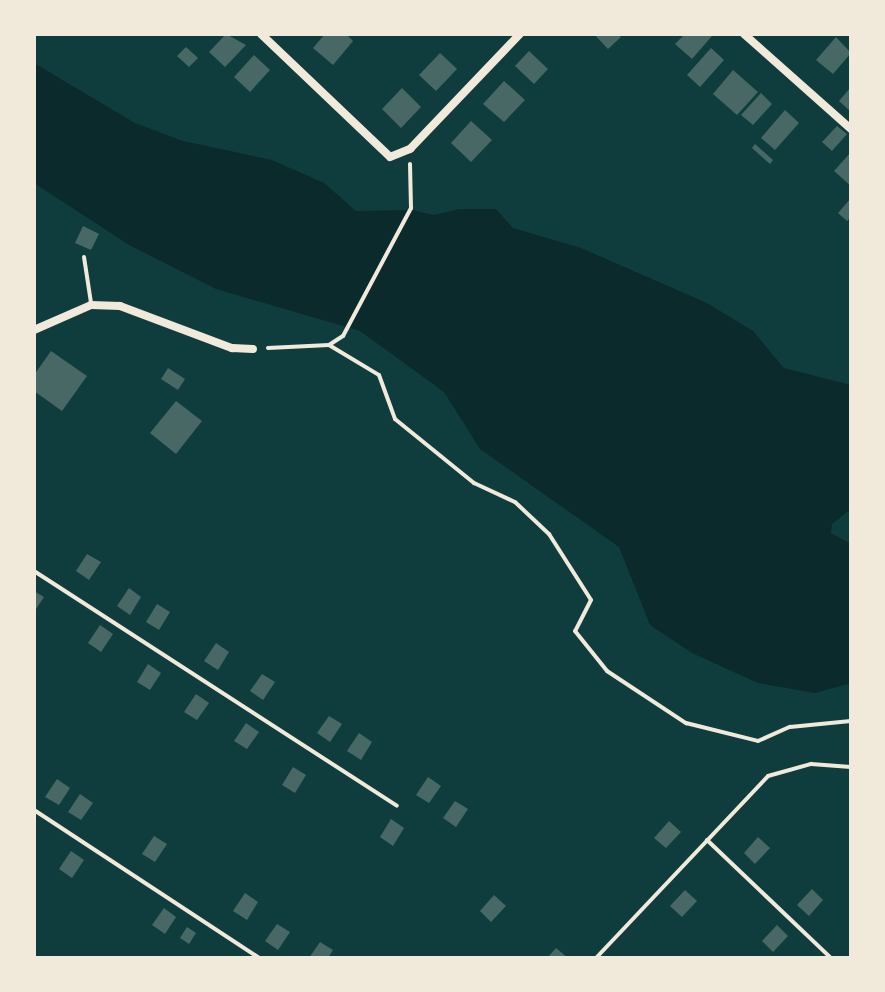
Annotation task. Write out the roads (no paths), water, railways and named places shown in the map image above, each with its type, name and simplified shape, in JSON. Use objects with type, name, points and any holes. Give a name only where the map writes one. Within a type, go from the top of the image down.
[{"type":"street","points":[[261,34],[390,157],[410,149],[520,34]]},
{"type":"street","points":[[744,34],[851,129]]},
{"type":"street","points":[[34,330],[91,305],[120,306],[232,348],[253,349]]},
{"type":"lane","points":[[84,257],[91,305]]},
{"type":"lane","points":[[34,571],[397,806]]},
{"type":"lane","points":[[596,958],[768,776],[811,764],[851,767]]},
{"type":"lane","points":[[34,810],[259,958]]},
{"type":"lane","points":[[707,840],[831,958]]},
{"type":"water","points":[[34,63],[135,123],[183,141],[272,160],[324,183],[356,211],[412,210],[434,215],[459,209],[496,209],[513,228],[581,248],[707,303],[753,331],[784,368],[851,385],[851,509],[832,524],[831,533],[851,544],[851,683],[815,693],[758,683],[692,653],[650,625],[619,547],[480,449],[444,392],[360,331],[216,289],[129,245],[34,183]]}]
